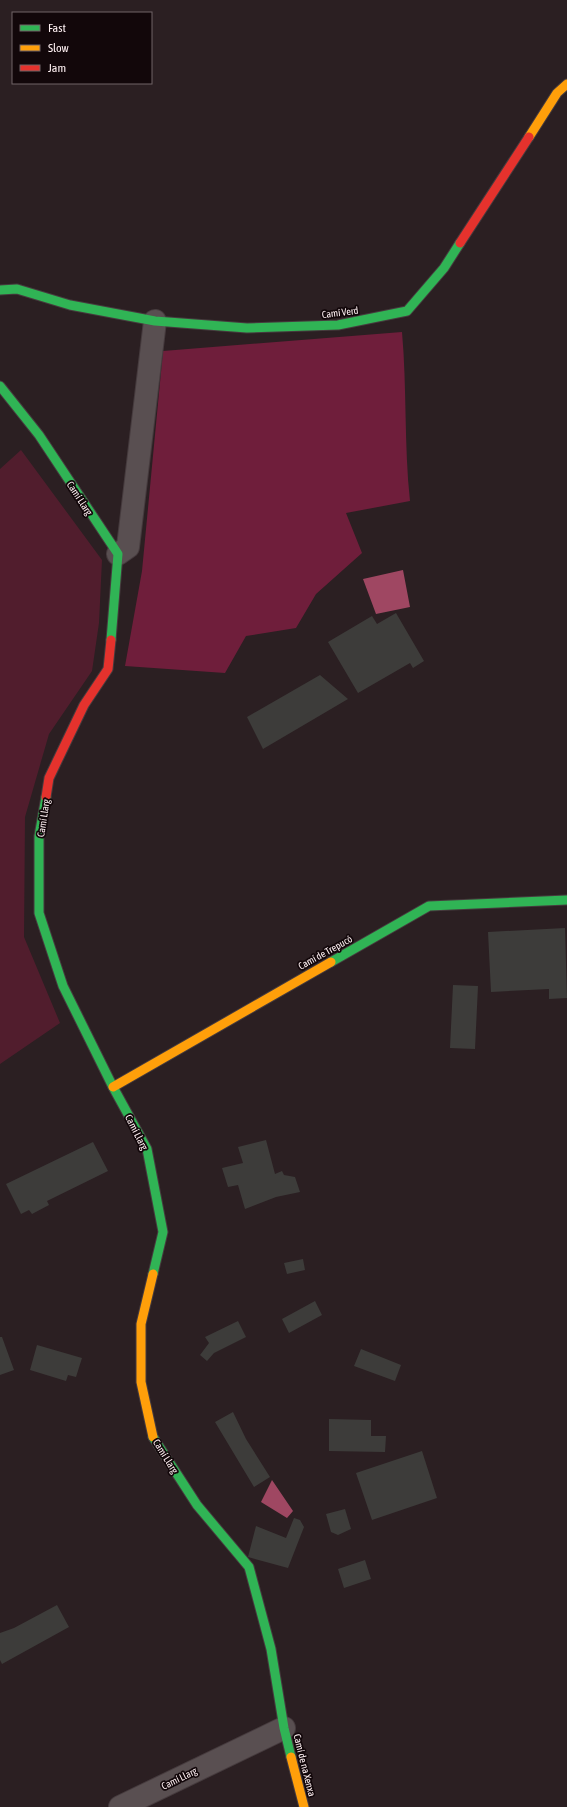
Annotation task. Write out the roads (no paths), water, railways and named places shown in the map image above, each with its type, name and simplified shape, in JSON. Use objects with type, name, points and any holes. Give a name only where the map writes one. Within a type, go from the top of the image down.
[{"type":"street","name":"Camí Verd","points":[[0,290],[17,289],[70,305],[155,321],[247,328],[338,325],[407,311],[444,268],[557,94],[567,84]]},
{"type":"street","points":[[118,554],[128,547],[155,321]]},
{"type":"street","name":"Camí Llarg","points":[[0,386],[39,435],[118,554],[108,669],[84,705],[49,778],[39,843],[39,912],[63,986],[113,1087],[148,1149],[164,1232],[141,1324],[141,1382],[153,1436],[197,1505],[249,1567],[270,1649],[284,1728],[120,1807]]},
{"type":"street","name":"Camí de Trepucó","points":[[113,1087],[429,906],[567,900]]},
{"type":"street","name":"Camí de na Xenxa","points":[[284,1728],[304,1807]]}]
